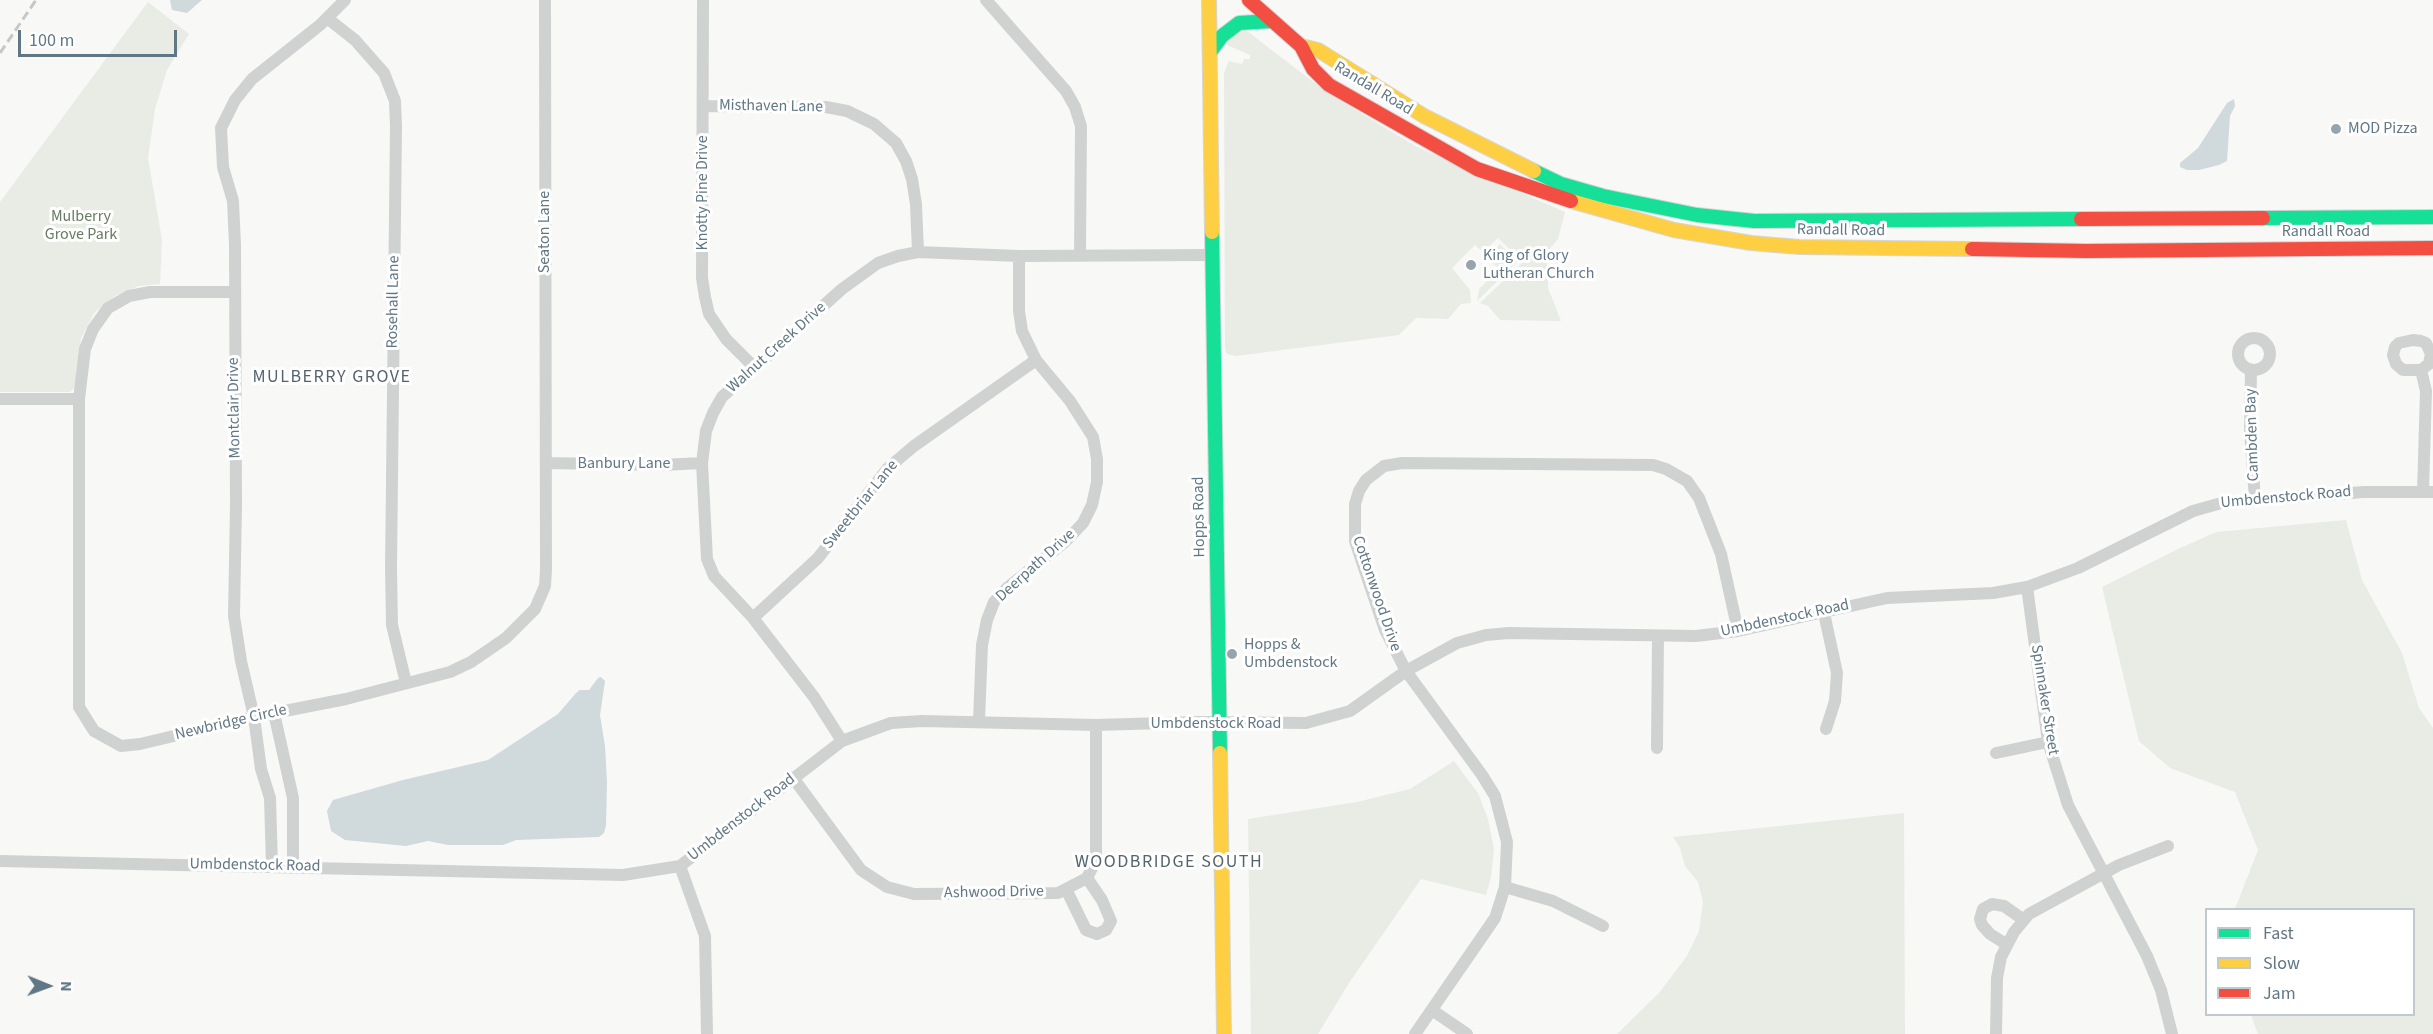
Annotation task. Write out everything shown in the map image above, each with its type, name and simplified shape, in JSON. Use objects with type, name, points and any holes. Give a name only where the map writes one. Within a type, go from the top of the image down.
[{"type":"main road","name":"Hopps Road","points":[[1209,0],[1224,1034]]},
{"type":"main road","name":"Randall Road","points":[[1249,0],[1301,46],[1313,69],[1329,85],[1477,169],[1588,207],[1674,230],[1751,243],[1832,248],[2086,251],[2433,248]]},
{"type":"main road","points":[[1210,52],[1222,36],[1239,23],[1272,21]]},
{"type":"main road","name":"Randall Road","points":[[1301,46],[1318,50],[1424,116],[1561,184],[1603,196],[1697,215],[1754,221],[2433,217]]},
{"type":"street","name":"Montclair Drive","points":[[272,866],[270,798],[261,769],[254,717],[241,662],[234,616],[236,505],[233,201],[223,167],[222,128],[235,100],[252,79],[327,18],[345,0]]},
{"type":"street","name":"Seaton Lane","points":[[545,0],[546,463]]},
{"type":"street","name":"Knotty Pine Drive","points":[[703,0],[702,278],[709,314],[726,339],[755,368]]},
{"type":"street","points":[[986,0],[1066,91],[1075,107],[1082,126],[1080,255]]},
{"type":"street","name":"Rosehall Lane","points":[[327,18],[355,40],[384,73],[395,101],[392,625],[406,683]]},
{"type":"street","name":"Misthaven Lane","points":[[703,106],[826,107],[847,111],[874,124],[896,143],[906,161],[916,204],[918,252]]},
{"type":"street","name":"Walnut Creek Drive","points":[[842,741],[814,697],[753,618],[714,576],[707,559],[702,463],[706,431],[712,413],[722,397],[842,290],[878,263],[918,252],[1019,256],[1213,255]]},
{"type":"street","name":"Deerpath Drive","points":[[980,721],[982,645],[987,620],[994,602],[1007,588],[1066,541],[1083,523],[1092,505],[1097,482],[1097,459],[1093,437],[1070,401],[1036,360],[1022,331],[1019,310],[1019,256]]},
{"type":"street","name":"Newbridge Circle","points":[[234,292],[150,292],[129,296],[108,308],[93,328],[85,349],[79,399],[79,707],[94,731],[121,746],[140,744],[254,717],[346,699],[450,672],[471,662],[506,638],[535,609],[542,595],[546,570],[546,463]]},
{"type":"street","name":"Sweetbriar Lane","points":[[753,618],[819,558],[888,468],[914,446],[1036,360]]},
{"type":"street","name":"Cambden Bay","points":[[2251,370],[2250,431],[2255,500]]},
{"type":"street","points":[[2421,370],[2426,391],[2428,492]]},
{"type":"street","points":[[0,399],[79,399]]},
{"type":"street","name":"Banbury Lane","points":[[546,463],[662,465],[702,463]]},
{"type":"street","name":"Cottonwood Drive","points":[[1415,1034],[1495,918],[1505,887],[1507,842],[1495,796],[1406,671],[1385,630],[1356,541],[1354,504],[1366,480],[1384,466],[1402,463],[1653,465],[1677,474],[1687,481],[1699,498],[1721,554],[1738,632]]},
{"type":"street","name":"Umbdenstock Road","points":[[0,861],[623,874],[680,867],[842,741],[891,723],[921,720],[1096,725],[1296,724],[1326,719],[1350,711],[1406,671],[1457,643],[1486,635],[1509,633],[1658,636],[1738,632],[1887,598],[1982,593],[2027,587],[2078,568],[2193,510],[2225,502],[2364,492],[2428,492]]},
{"type":"street","name":"Spinnaker Street","points":[[2027,587],[2048,742],[2068,805],[2147,956],[2161,990],[2172,1034]]},
{"type":"street","points":[[1824,613],[1837,673],[1835,701],[1826,729]]},
{"type":"street","points":[[1658,636],[1658,748]]},
{"type":"street","points":[[274,713],[293,798],[294,866]]},
{"type":"street","points":[[1066,889],[1086,930],[1096,934],[1106,930],[1112,921],[1102,900],[1087,878],[1096,860],[1096,725]]},
{"type":"street","points":[[1996,753],[2048,742]]},
{"type":"street","name":"Ashwood Drive","points":[[794,779],[861,870],[887,887],[914,894],[1058,892],[1087,878]]},
{"type":"street","points":[[1996,1034],[2001,957],[2006,944],[2029,914],[2145,853],[2168,846]]},
{"type":"street","points":[[680,867],[705,936],[707,1034]]},
{"type":"street","points":[[1505,887],[1553,901],[1603,926]]},
{"type":"street","points":[[2006,944],[1990,934],[1982,925],[1980,919],[1983,909],[1992,904],[2004,906],[2024,920]]},
{"type":"street","points":[[1432,1010],[1467,1034]]},
{"type":"green space","name":"Mulberry Grove Park","points":[[148,2],[189,34],[167,70],[155,109],[148,158],[162,240],[160,284],[139,286],[115,296],[95,312],[81,338],[76,386],[70,392],[0,392],[0,202]]},
{"type":"green space","points":[[1243,28],[1329,94],[1417,147],[1565,212],[1558,239],[1547,252],[1548,288],[1561,321],[1500,320],[1488,306],[1480,303],[1523,262],[1498,238],[1483,252],[1475,245],[1452,268],[1470,290],[1471,303],[1461,304],[1448,319],[1416,318],[1399,335],[1236,356],[1227,354],[1225,349],[1224,73],[1229,61],[1242,64],[1244,59],[1250,59],[1250,55],[1227,45],[1227,36]]},
{"type":"green space","points":[[1500,244],[1517,262],[1477,301],[1479,289],[1499,269],[1487,257]]},
{"type":"green space","points":[[2346,520],[2362,580],[2402,653],[2419,708],[2433,728],[2433,1034],[2258,1034],[2251,1016],[2415,1016],[2415,908],[2235,908],[2258,850],[2235,792],[2170,768],[2139,741],[2102,587],[2216,532]]},
{"type":"green space","points":[[1454,761],[1478,793],[1488,819],[1494,849],[1491,877],[1486,895],[1421,879],[1349,983],[1318,1034],[1251,1034],[1248,819],[1357,802],[1410,789]]},
{"type":"green space","points":[[1904,813],[1905,1034],[1617,1034],[1659,993],[1687,956],[1699,931],[1703,902],[1698,882],[1685,866],[1680,848],[1673,837]]},
{"type":"shaded area","points":[[170,0],[202,0],[187,13],[172,10]]},
{"type":"shaded area","points":[[2234,99],[2235,106],[2230,116],[2227,161],[2199,170],[2187,170],[2180,167],[2180,163],[2198,148],[2227,103]]},
{"type":"shaded area","points":[[601,677],[605,681],[600,715],[607,783],[606,825],[604,833],[599,837],[516,840],[503,845],[448,845],[428,841],[406,846],[345,840],[331,831],[327,811],[333,800],[403,780],[488,760],[558,714],[576,693],[580,690],[589,690]]},
{"type":"railway","points":[[0,53],[36,0]]},
{"type":"traffic: fast","points":[[1210,52],[1222,36],[1239,23],[1272,21]]},
{"type":"traffic: fast","points":[[1534,171],[1561,184],[1603,196],[1697,215],[1754,221],[2081,219]]},
{"type":"traffic: fast","points":[[2263,218],[2433,217]]},
{"type":"traffic: fast","points":[[1212,232],[1220,753]]},
{"type":"traffic: slow","points":[[1209,0],[1212,232]]},
{"type":"traffic: slow","points":[[1301,46],[1318,50],[1424,116],[1534,171]]},
{"type":"traffic: slow","points":[[1571,201],[1674,230],[1751,243],[1799,247],[1972,249]]},
{"type":"traffic: slow","points":[[1220,753],[1224,1034]]},
{"type":"traffic: jam","points":[[1249,0],[1301,46],[1313,69],[1329,85],[1477,169],[1571,201]]},
{"type":"traffic: jam","points":[[2081,219],[2263,218]]},
{"type":"traffic: jam","points":[[1972,249],[2086,251],[2433,248]]},
{"type":"place","name":"MOD Pizza","points":[[2336,129]]},
{"type":"place","name":"King of Glory Lutheran Church","points":[[1471,265]]},
{"type":"place","name":"Hopps & Umbdenstock","points":[[1232,654]]},
{"type":"district","name":"MULBERRY GROVE","points":[[332,378]]},
{"type":"district","name":"WOODBRIDGE SOUTH","points":[[1169,863]]}]
